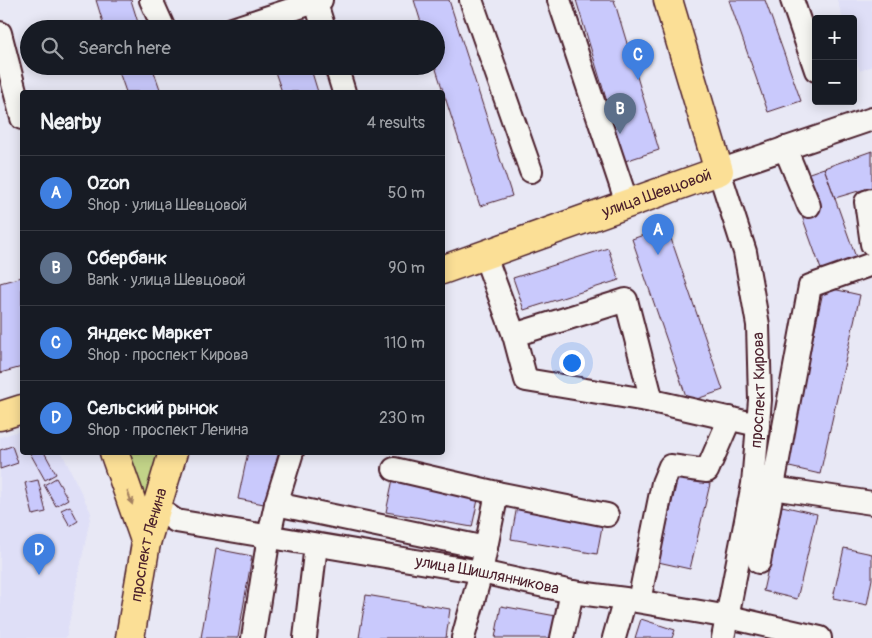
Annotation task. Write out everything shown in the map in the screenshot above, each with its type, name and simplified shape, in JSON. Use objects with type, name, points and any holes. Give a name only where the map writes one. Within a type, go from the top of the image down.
[{"type":"main road","name":"проспект Кирова","points":[[668,0],[719,171]]},
{"type":"main road","name":"улица Шевцовой","points":[[445,269],[719,171]]},
{"type":"main road","points":[[0,416],[20,410]]},
{"type":"main road","points":[[115,455],[146,543]]},
{"type":"main road","name":"проспект Ленина","points":[[130,638],[146,543],[172,455]]},
{"type":"street","points":[[151,0],[160,20]]},
{"type":"street","points":[[471,0],[531,171]]},
{"type":"street","points":[[559,0],[627,203]]},
{"type":"street","points":[[792,0],[813,60]]},
{"type":"street","points":[[259,20],[317,1],[322,20]]},
{"type":"street","points":[[0,33],[20,110]]},
{"type":"street","points":[[339,75],[343,90]]},
{"type":"street","name":"улица Шевцовой","points":[[719,171],[872,119]]},
{"type":"street","points":[[785,148],[809,206]]},
{"type":"street","name":"проспект Кирова","points":[[719,171],[745,252],[758,325],[760,400],[758,424],[763,486],[726,628]]},
{"type":"street","points":[[872,200],[866,202],[872,244]]},
{"type":"street","points":[[484,256],[514,335],[526,380],[652,401],[758,424]]},
{"type":"street","points":[[759,562],[763,486],[810,286],[872,264]]},
{"type":"street","points":[[514,335],[626,300],[652,401]]},
{"type":"street","points":[[614,638],[632,600],[663,483],[670,466],[708,471],[730,418]]},
{"type":"street","points":[[253,638],[269,536],[276,504],[291,455]]},
{"type":"street","points":[[394,469],[497,494],[608,515]]},
{"type":"street","points":[[763,486],[872,503]]},
{"type":"street","points":[[463,638],[481,572],[497,494]]},
{"type":"street","points":[[276,504],[486,548]]},
{"type":"street","name":"улица Шишлянникова","points":[[157,508],[176,521],[481,572],[572,592],[632,600],[726,628],[805,636]]},
{"type":"street","points":[[305,638],[316,545]]},
{"type":"street","points":[[562,638],[572,592]]},
{"type":"shaded area","points":[[837,0],[872,0],[872,66],[860,71],[857,62],[857,15],[842,15]]},
{"type":"shaded area","points":[[20,431],[20,455],[63,455],[91,513],[66,638],[0,638],[0,437]]},
{"type":"green space","points":[[125,455],[161,455],[144,506]]},
{"type":"building","points":[[96,0],[131,0],[137,20],[102,20]]},
{"type":"building","points":[[414,0],[449,0],[512,196],[480,206],[445,97],[445,90],[443,90],[438,75],[445,75],[445,20],[420,20]]},
{"type":"building","points":[[576,0],[614,0],[659,150],[625,161]]},
{"type":"building","points":[[729,0],[765,0],[801,101],[768,112]]},
{"type":"building","points":[[120,75],[155,75],[160,90],[125,90]]},
{"type":"building","points":[[276,75],[313,75],[317,90],[281,90]]},
{"type":"building","points":[[872,151],[872,187],[835,198],[824,168]]},
{"type":"building","points":[[824,168],[858,263],[823,275],[789,180]]},
{"type":"building","points":[[667,227],[723,390],[688,402],[632,239]]},
{"type":"building","points":[[608,248],[619,280],[524,310],[513,278]]},
{"type":"building","points":[[20,278],[20,368],[0,373],[0,283]]},
{"type":"building","points":[[824,287],[860,295],[820,474],[785,466]]},
{"type":"building","points":[[12,446],[18,463],[0,469],[0,450]]},
{"type":"building","points":[[31,455],[46,455],[56,474],[45,480]]},
{"type":"building","points":[[247,455],[279,455],[269,505],[238,499]]},
{"type":"building","points":[[678,477],[710,484],[690,569],[658,562]]},
{"type":"building","points":[[56,478],[68,499],[56,506],[44,485]]},
{"type":"building","points":[[393,479],[479,495],[472,527],[386,512]]},
{"type":"building","points":[[38,480],[46,512],[33,515],[25,483]]},
{"type":"building","points":[[70,506],[78,521],[70,526],[61,510]]},
{"type":"building","points":[[517,506],[603,521],[597,554],[511,539]]},
{"type":"building","points":[[782,506],[817,514],[797,599],[763,591]]},
{"type":"building","points":[[844,548],[872,554],[872,579],[867,605],[833,598]]},
{"type":"building","points":[[216,549],[252,556],[238,638],[201,638]]},
{"type":"building","points":[[366,595],[450,609],[446,638],[359,638]]},
{"type":"building","points":[[501,606],[556,616],[552,638],[495,638]]},
{"type":"building","points":[[641,619],[675,630],[672,638],[635,638]]},
{"type":"place","name":"Яндекс Маркет","points":[[638,80]]},
{"type":"place","name":"Сбербанк","points":[[620,134]]},
{"type":"place","name":"Ozon","points":[[658,255]]},
{"type":"place","name":"Сельский рынок","points":[[39,575]]}]
